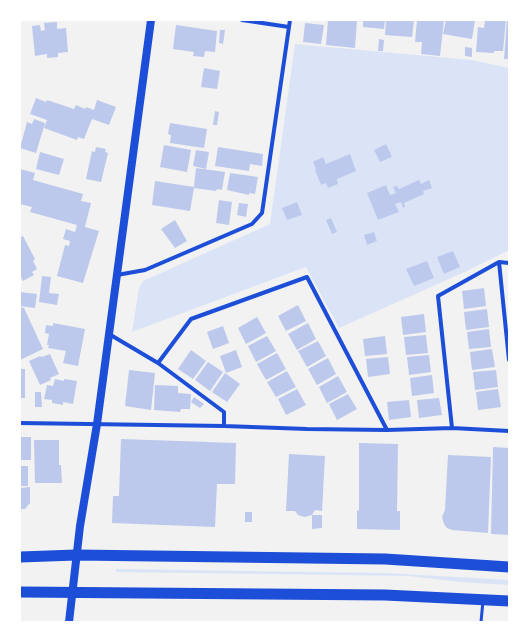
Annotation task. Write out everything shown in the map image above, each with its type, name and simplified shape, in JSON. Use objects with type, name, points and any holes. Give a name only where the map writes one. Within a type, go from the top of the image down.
[{"type":"highway","points":[[20,556],[76,555],[385,559],[509,567]]},
{"type":"highway","points":[[20,592],[385,595],[509,601]]},
{"type":"main road","points":[[69,622],[76,555],[97,424],[151,20]]},
{"type":"street","points":[[242,20],[289,27]]},
{"type":"street","points":[[117,275],[145,270],[252,224],[262,213],[290,20]]},
{"type":"street","points":[[499,262],[509,360]]},
{"type":"street","points":[[452,428],[438,296],[499,262],[509,263]]},
{"type":"street","points":[[158,363],[191,319],[307,277],[387,430]]},
{"type":"street","points":[[109,334],[158,363],[224,412],[224,426]]},
{"type":"street","points":[[20,423],[224,426],[307,430],[452,428],[509,431]]},
{"type":"lane","points":[[481,622],[483,600]]},
{"type":"shaded area","points":[[295,44],[472,60],[509,68],[509,250],[467,271],[339,328],[306,267],[132,332],[139,288],[143,281],[270,224]]},
{"type":"shaded area","points":[[116,569],[386,573],[509,580],[509,585],[461,582],[409,576],[116,572]]},
{"type":"building","points":[[328,20],[357,20],[355,48],[326,45]]},
{"type":"building","points":[[363,20],[385,20],[384,29],[363,27]]},
{"type":"building","points":[[386,20],[414,20],[412,37],[385,35]]},
{"type":"building","points":[[417,20],[444,20],[440,56],[421,54],[422,42],[415,42]]},
{"type":"building","points":[[446,20],[475,20],[472,39],[443,34]]},
{"type":"building","points":[[485,20],[506,20],[503,51],[494,51],[494,53],[476,52],[478,27],[484,28]]},
{"type":"building","points":[[507,20],[509,21],[509,59],[504,59]]},
{"type":"building","points":[[57,22],[57,29],[66,28],[68,52],[58,53],[58,57],[47,58],[47,54],[35,56],[32,26],[40,25],[41,31],[45,30],[44,23]]},
{"type":"building","points":[[305,23],[324,25],[321,44],[303,42]]},
{"type":"building","points":[[176,25],[217,31],[215,52],[205,51],[204,57],[193,56],[194,52],[173,49]]},
{"type":"building","points":[[220,30],[225,30],[223,44],[219,43]]},
{"type":"building","points":[[379,39],[384,40],[383,51],[378,51]]},
{"type":"building","points":[[465,47],[472,48],[472,57],[465,56]]},
{"type":"building","points":[[204,68],[220,71],[217,89],[201,87]]},
{"type":"building","points":[[36,98],[74,109],[76,105],[85,109],[86,107],[94,110],[97,100],[116,107],[109,125],[92,119],[84,139],[78,137],[77,140],[44,128],[47,120],[30,114]]},
{"type":"building","points":[[215,111],[219,112],[217,125],[213,125]]},
{"type":"building","points":[[34,119],[45,123],[36,153],[20,148],[27,122],[32,124]]},
{"type":"building","points":[[170,123],[207,129],[204,148],[170,143],[171,135],[168,134]]},
{"type":"building","points":[[386,144],[392,157],[380,162],[374,150]]},
{"type":"building","points":[[164,145],[191,150],[187,172],[160,167]]},
{"type":"building","points":[[96,147],[106,149],[105,152],[108,153],[101,182],[86,179],[92,151],[95,152]]},
{"type":"building","points":[[218,147],[263,154],[262,166],[250,164],[249,171],[215,166]]},
{"type":"building","points":[[196,150],[209,152],[206,169],[193,166]]},
{"type":"building","points":[[40,152],[64,159],[59,175],[36,169]]},
{"type":"building","points":[[350,154],[356,171],[337,179],[338,184],[328,188],[326,183],[321,185],[313,162],[323,157],[326,164]]},
{"type":"building","points":[[196,168],[225,172],[222,190],[217,189],[216,191],[194,188],[190,211],[152,205],[155,181],[194,187]]},
{"type":"building","points":[[20,169],[35,173],[33,180],[83,194],[81,201],[91,203],[85,227],[99,231],[83,283],[57,276],[65,245],[69,246],[70,241],[63,239],[66,229],[75,232],[77,225],[30,212],[32,207],[20,204]]},
{"type":"building","points":[[230,173],[258,177],[255,194],[249,193],[249,195],[227,190]]},
{"type":"building","points":[[419,180],[421,184],[429,180],[432,188],[423,191],[424,194],[404,203],[405,207],[403,208],[401,202],[395,204],[399,212],[378,220],[367,193],[386,185],[390,195],[396,193],[393,187],[397,186],[399,189]]},
{"type":"building","points":[[219,200],[232,202],[229,225],[216,223]]},
{"type":"building","points":[[297,202],[302,215],[287,220],[282,208]]},
{"type":"building","points":[[239,203],[248,204],[246,217],[237,215]]},
{"type":"building","points":[[331,218],[337,232],[332,234],[326,220]]},
{"type":"building","points":[[175,220],[187,241],[175,248],[161,229]]},
{"type":"building","points":[[374,232],[377,241],[367,245],[364,235]]},
{"type":"building","points":[[23,236],[35,259],[33,261],[37,269],[32,272],[34,275],[23,281],[21,277],[20,278],[20,237]]},
{"type":"building","points":[[453,251],[460,267],[444,274],[437,257]]},
{"type":"building","points":[[427,261],[434,278],[414,286],[406,269]]},
{"type":"building","points":[[42,276],[51,277],[49,293],[59,294],[57,305],[39,302]]},
{"type":"building","points":[[484,288],[486,306],[464,309],[462,291]]},
{"type":"building","points":[[20,292],[37,294],[35,308],[20,306]]},
{"type":"building","points":[[298,305],[306,321],[286,331],[278,316]]},
{"type":"building","points":[[20,307],[24,308],[43,349],[20,360]]},
{"type":"building","points":[[487,309],[489,327],[466,330],[464,312]]},
{"type":"building","points":[[424,314],[426,332],[403,335],[401,317]]},
{"type":"building","points":[[257,317],[266,333],[246,344],[238,328]]},
{"type":"building","points":[[53,323],[85,329],[78,366],[63,363],[66,351],[48,348],[49,345],[47,345],[49,334],[45,333],[46,325],[53,326]]},
{"type":"building","points":[[308,323],[316,339],[297,350],[288,334]]},
{"type":"building","points":[[223,326],[229,343],[213,349],[207,332]]},
{"type":"building","points":[[489,329],[491,347],[469,349],[467,332]]},
{"type":"building","points":[[426,335],[428,353],[406,355],[404,337]]},
{"type":"building","points":[[267,336],[276,351],[256,362],[248,346]]},
{"type":"building","points":[[385,336],[387,354],[365,356],[363,339]]},
{"type":"building","points":[[318,341],[326,356],[307,367],[298,351]]},
{"type":"building","points":[[492,349],[495,367],[472,370],[470,352]]},
{"type":"building","points":[[191,350],[206,361],[193,379],[178,369]]},
{"type":"building","points":[[236,350],[242,367],[226,373],[220,356]]},
{"type":"building","points":[[277,353],[286,369],[266,380],[257,364]]},
{"type":"building","points":[[50,354],[59,374],[40,385],[29,361],[40,356],[42,357]]},
{"type":"building","points":[[429,355],[431,372],[409,375],[407,357]]},
{"type":"building","points":[[388,357],[390,374],[368,377],[366,359]]},
{"type":"building","points":[[328,358],[336,374],[317,385],[308,369]]},
{"type":"building","points":[[208,362],[223,372],[210,391],[195,380]]},
{"type":"building","points":[[20,369],[25,369],[25,398],[20,398]]},
{"type":"building","points":[[129,370],[155,373],[151,410],[125,406]]},
{"type":"building","points":[[496,370],[498,387],[475,390],[473,372]]},
{"type":"building","points":[[287,371],[296,387],[276,397],[267,382]]},
{"type":"building","points":[[225,373],[240,384],[227,402],[212,392]]},
{"type":"building","points":[[432,375],[434,393],[412,396],[410,378]]},
{"type":"building","points":[[338,376],[347,392],[327,403],[319,387]]},
{"type":"building","points":[[55,379],[77,381],[73,404],[63,402],[63,405],[52,403],[52,400],[44,399],[47,385],[53,386]]},
{"type":"building","points":[[155,385],[178,386],[178,393],[191,394],[190,409],[181,409],[180,412],[154,410]]},
{"type":"building","points":[[297,389],[306,405],[286,415],[278,399]]},
{"type":"building","points":[[498,389],[501,407],[478,410],[476,392]]},
{"type":"building","points":[[35,392],[41,392],[42,407],[35,407]]},
{"type":"building","points":[[348,394],[357,409],[337,420],[329,404]]},
{"type":"building","points":[[194,397],[204,404],[200,408],[191,402]]},
{"type":"building","points":[[439,398],[442,415],[419,418],[417,400]]},
{"type":"building","points":[[409,400],[411,417],[389,420],[387,402]]},
{"type":"building","points":[[20,437],[31,437],[31,460],[20,460]]},
{"type":"building","points":[[121,439],[236,443],[235,484],[217,484],[215,527],[112,523],[113,496],[119,496]]},
{"type":"building","points":[[34,440],[59,440],[59,465],[61,465],[62,483],[35,483]]},
{"type":"building","points":[[359,443],[398,444],[397,511],[400,511],[400,530],[357,529],[357,510],[359,511]]},
{"type":"building","points":[[493,447],[509,448],[509,535],[491,534]]},
{"type":"building","points":[[289,454],[325,456],[322,511],[315,510],[312,515],[305,517],[298,515],[295,511],[286,511]]},
{"type":"building","points":[[448,455],[491,457],[488,533],[452,530],[447,528],[444,524],[442,517],[445,510]]},
{"type":"building","points":[[20,466],[28,466],[28,486],[20,486]]},
{"type":"building","points":[[30,487],[30,503],[25,509],[20,509],[20,488]]},
{"type":"building","points":[[245,512],[252,512],[252,522],[245,522]]},
{"type":"building","points":[[312,515],[322,515],[322,528],[312,529]]}]
